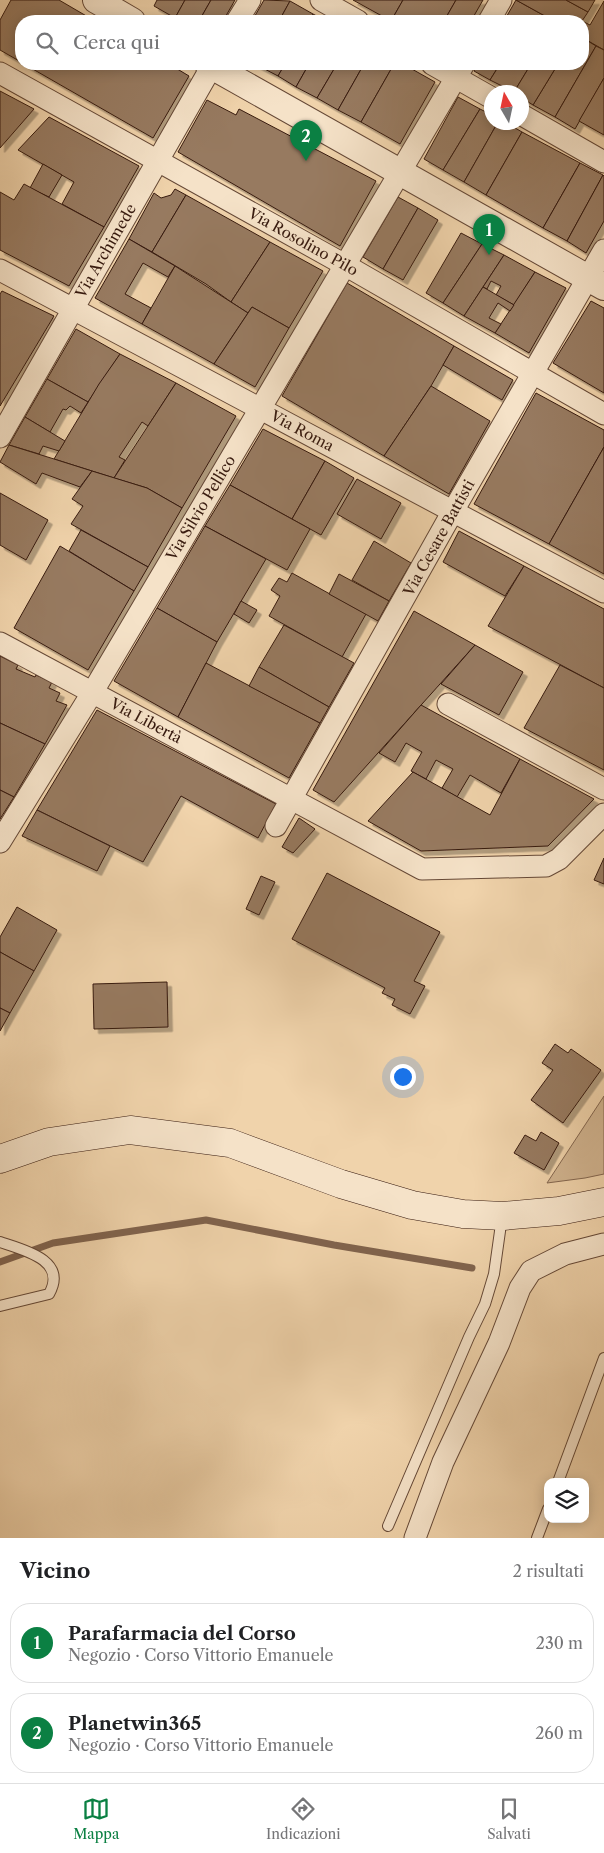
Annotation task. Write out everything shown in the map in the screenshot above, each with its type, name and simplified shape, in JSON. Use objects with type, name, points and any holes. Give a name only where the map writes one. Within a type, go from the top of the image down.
[{"type":"main road","points":[[0,1158],[49,1142],[130,1130],[230,1143],[341,1184],[412,1205],[463,1214],[502,1216],[560,1211],[604,1202]]},
{"type":"street","points":[[96,0],[122,15]]},
{"type":"street","points":[[241,15],[250,0]]},
{"type":"street","points":[[321,0],[347,15]]},
{"type":"street","points":[[492,15],[501,0]]},
{"type":"street","name":"Via Archimede","points":[[0,437],[158,161],[208,70]]},
{"type":"street","points":[[222,70],[596,283]]},
{"type":"street","points":[[460,71],[484,91]]},
{"type":"street","name":"Via Silvio Pellico","points":[[0,842],[92,693],[460,71]]},
{"type":"street","name":"Via Rosolino Pilo","points":[[0,73],[345,265],[604,414]]},
{"type":"street","points":[[529,119],[604,162]]},
{"type":"street","name":"Via Cesare Battisti","points":[[276,826],[532,373],[596,283],[604,250]]},
{"type":"street","name":"Via Roma","points":[[0,270],[604,592]]},
{"type":"street","name":"Via Libertà","points":[[0,643],[422,869],[546,866],[559,859],[604,814]]},
{"type":"street","points":[[448,704],[604,789]]},
{"type":"street","points":[[416,1538],[443,1462],[499,1343],[520,1288],[531,1271],[565,1254],[604,1244]]},
{"type":"lane","points":[[388,1526],[486,1304],[494,1274],[502,1216]]},
{"type":"lane","points":[[0,1242],[44,1259],[54,1272],[55,1284],[49,1294],[0,1306]]},
{"type":"lane","points":[[559,1478],[604,1358]]},
{"type":"lane","points":[[537,1538],[544,1520]]},
{"type":"shaded area","points":[[604,1096],[604,1174],[547,1183]]},
{"type":"building","points":[[11,0],[59,0],[85,15],[15,15],[15,59],[0,50],[0,20]]},
{"type":"building","points":[[157,0],[185,0],[177,15],[170,15],[154,6]]},
{"type":"building","points":[[185,0],[211,0],[202,15],[177,15]]},
{"type":"building","points":[[211,0],[235,0],[226,15],[202,15]]},
{"type":"building","points":[[264,0],[290,1],[282,15],[255,15]]},
{"type":"building","points":[[353,0],[403,0],[394,15],[380,15]]},
{"type":"building","points":[[403,0],[456,0],[447,15],[394,15]]},
{"type":"building","points":[[456,0],[483,0],[474,15],[447,15]]},
{"type":"building","points":[[516,0],[543,15],[507,15]]},
{"type":"building","points":[[516,0],[566,0],[588,12],[586,15],[543,15]]},
{"type":"building","points":[[566,0],[595,0],[588,12]]},
{"type":"building","points":[[290,1],[313,14],[312,15],[282,15]]},
{"type":"building","points":[[604,1],[604,50],[589,41],[590,25]]},
{"type":"building","points":[[589,42],[596,46],[589,58]]},
{"type":"building","points":[[596,46],[604,50],[604,78],[575,129],[555,117],[582,70],[589,70],[589,58]]},
{"type":"building","points":[[34,70],[179,70],[189,76],[153,138]]},
{"type":"building","points":[[266,70],[282,70],[278,76]]},
{"type":"building","points":[[282,70],[306,70],[296,87],[278,76]]},
{"type":"building","points":[[306,70],[333,70],[317,98],[296,87]]},
{"type":"building","points":[[333,70],[361,70],[338,110],[317,98]]},
{"type":"building","points":[[361,70],[391,70],[361,122],[338,110]]},
{"type":"building","points":[[391,70],[414,70],[435,82],[400,144],[361,122]]},
{"type":"building","points":[[475,70],[496,70],[490,80]]},
{"type":"building","points":[[496,70],[527,70],[518,85],[500,85],[490,80]]},
{"type":"building","points":[[527,70],[554,70],[533,105],[529,102],[529,85],[518,85]]},
{"type":"building","points":[[554,70],[582,70],[555,117],[533,105]]},
{"type":"building","points":[[604,78],[604,135],[579,121]]},
{"type":"building","points":[[0,91],[34,109],[0,148]]},
{"type":"building","points":[[458,97],[480,109],[443,170],[424,159]]},
{"type":"building","points":[[207,100],[236,115],[239,109],[376,181],[340,246],[178,152]]},
{"type":"building","points":[[480,109],[484,111],[484,130],[493,130],[464,182],[443,170]]},
{"type":"building","points":[[49,117],[139,166],[104,227],[62,204],[74,182],[18,150]]},
{"type":"building","points":[[493,130],[519,130],[522,132],[486,195],[464,182]]},
{"type":"building","points":[[522,132],[580,163],[543,228],[486,195]]},
{"type":"building","points":[[580,163],[603,175],[567,241],[543,228]]},
{"type":"building","points":[[43,164],[62,175],[49,197],[30,188]]},
{"type":"building","points":[[603,175],[604,221],[586,253],[567,241]]},
{"type":"building","points":[[24,184],[104,227],[69,286],[0,250],[0,192],[14,200]]},
{"type":"building","points":[[175,189],[186,195],[152,252],[129,239],[154,193],[161,198],[171,195]]},
{"type":"building","points":[[186,195],[270,242],[231,302],[206,284],[152,252]]},
{"type":"building","points":[[398,197],[418,208],[383,269],[363,257]]},
{"type":"building","points":[[418,208],[438,220],[403,280],[383,269]]},
{"type":"building","points":[[461,233],[482,244],[443,303],[426,293]]},
{"type":"building","points":[[129,239],[175,266],[168,277],[143,263],[125,294],[151,308],[142,324],[95,298]]},
{"type":"building","points":[[270,242],[323,271],[289,328],[252,307],[248,313],[231,302]]},
{"type":"building","points":[[482,244],[504,255],[464,316],[443,303]]},
{"type":"building","points":[[504,255],[535,272],[514,305],[496,295],[501,286],[491,281],[487,289],[483,287]]},
{"type":"building","points":[[175,266],[248,313],[214,364],[142,324]]},
{"type":"building","points":[[535,272],[566,288],[529,353],[495,333]]},
{"type":"building","points":[[347,283],[454,346],[431,386],[384,456],[282,396]]},
{"type":"building","points":[[483,287],[514,305],[510,311],[498,303],[489,318],[501,324],[495,333],[464,316]]},
{"type":"building","points":[[2,291],[54,316],[0,406],[0,294]]},
{"type":"building","points":[[591,301],[604,308],[604,393],[553,363]]},
{"type":"building","points":[[252,307],[289,328],[255,387],[214,364]]},
{"type":"building","points":[[76,329],[120,354],[88,402],[47,379]]},
{"type":"building","points":[[454,346],[513,380],[502,400],[443,365]]},
{"type":"building","points":[[120,354],[176,383],[148,426],[142,422],[119,457],[125,460],[114,478],[54,459],[99,384]]},
{"type":"building","points":[[47,379],[88,402],[81,413],[70,406],[66,410],[63,409],[50,432],[25,417]]},
{"type":"building","points":[[176,383],[236,416],[182,508],[147,488],[114,478]]},
{"type":"building","points":[[431,386],[490,421],[449,494],[384,456]]},
{"type":"building","points":[[536,393],[604,430],[604,447],[549,544],[474,504]]},
{"type":"building","points":[[25,417],[65,441],[59,451],[43,446],[39,454],[9,445]]},
{"type":"building","points":[[263,429],[325,461],[292,519],[230,485]]},
{"type":"building","points":[[9,445],[92,471],[80,487],[42,473],[36,484],[0,462]]},
{"type":"building","points":[[604,447],[604,574],[549,544]]},
{"type":"building","points":[[325,461],[354,478],[321,535],[292,519]]},
{"type":"building","points":[[92,471],[147,488],[182,508],[148,567],[71,524],[83,506],[72,499]]},
{"type":"building","points":[[357,479],[401,503],[381,539],[337,514]]},
{"type":"building","points":[[230,485],[310,529],[287,570],[205,526]]},
{"type":"building","points":[[0,493],[48,520],[26,560],[0,545]]},
{"type":"building","points":[[205,526],[266,559],[217,642],[157,608]]},
{"type":"building","points":[[81,530],[148,567],[134,591],[69,551]]},
{"type":"building","points":[[459,531],[524,566],[505,596],[443,562]]},
{"type":"building","points":[[374,541],[411,563],[389,601],[352,580]]},
{"type":"building","points":[[60,546],[134,591],[88,670],[14,628]]},
{"type":"building","points":[[524,566],[604,609],[604,688],[488,626]]},
{"type":"building","points":[[292,573],[366,614],[342,657],[269,616],[280,596],[271,590],[279,578],[287,582]]},
{"type":"building","points":[[339,574],[389,601],[378,621],[329,594]]},
{"type":"building","points":[[241,601],[257,610],[249,623],[234,614]]},
{"type":"building","points":[[157,608],[217,642],[178,717],[114,681]]},
{"type":"building","points":[[414,611],[475,645],[334,802],[313,790]]},
{"type":"building","points":[[284,625],[354,663],[329,707],[259,667]]},
{"type":"building","points":[[475,645],[523,672],[499,715],[441,684]]},
{"type":"building","points":[[0,656],[18,665],[16,669],[52,682],[49,688],[60,693],[56,701],[67,705],[45,744],[0,723]]},
{"type":"building","points":[[206,663],[320,723],[289,778],[178,717]]},
{"type":"building","points":[[560,665],[604,688],[604,770],[524,728]]},
{"type":"building","points":[[259,667],[329,707],[320,723],[249,686]]},
{"type":"building","points":[[421,705],[520,759],[501,793],[470,775],[457,797],[442,788],[453,769],[436,760],[426,779],[411,771],[422,752],[406,743],[395,762],[379,753]]},
{"type":"building","points":[[97,710],[276,804],[258,838],[181,796],[143,862],[37,810]]},
{"type":"building","points":[[0,723],[45,744],[14,797],[0,790]]},
{"type":"building","points":[[520,759],[594,799],[548,846],[421,851],[368,821],[413,772],[490,815]]},
{"type":"building","points":[[0,790],[14,797],[0,819]]},
{"type":"building","points":[[37,810],[110,846],[97,871],[22,836]]},
{"type":"building","points":[[299,818],[315,829],[293,853],[282,847]]},
{"type":"building","points":[[604,858],[604,884],[594,880]]},
{"type":"building","points":[[327,873],[440,932],[414,981],[425,986],[410,1014],[392,1005],[395,999],[382,993],[385,988],[292,939]]},
{"type":"building","points":[[261,876],[275,882],[259,915],[246,909]]},
{"type":"building","points":[[17,907],[57,930],[34,971],[0,952],[0,937]]},
{"type":"building","points":[[0,952],[34,971],[10,1013],[0,1008]]},
{"type":"building","points":[[167,982],[168,1027],[94,1029],[93,984]]},
{"type":"building","points":[[0,1008],[10,1013],[0,1031]]},
{"type":"building","points":[[555,1044],[568,1053],[571,1049],[601,1070],[563,1123],[531,1100],[553,1070],[542,1063]]},
{"type":"building","points":[[541,1132],[559,1143],[544,1170],[514,1153],[525,1135],[536,1141]]},
{"type":"waterway","points":[[0,1262],[53,1243],[206,1220],[334,1245],[472,1268]]},
{"type":"place","name":"Planetwin365","points":[[306,161]]},
{"type":"place","name":"Parafarmacia del Corso","points":[[489,255]]}]
